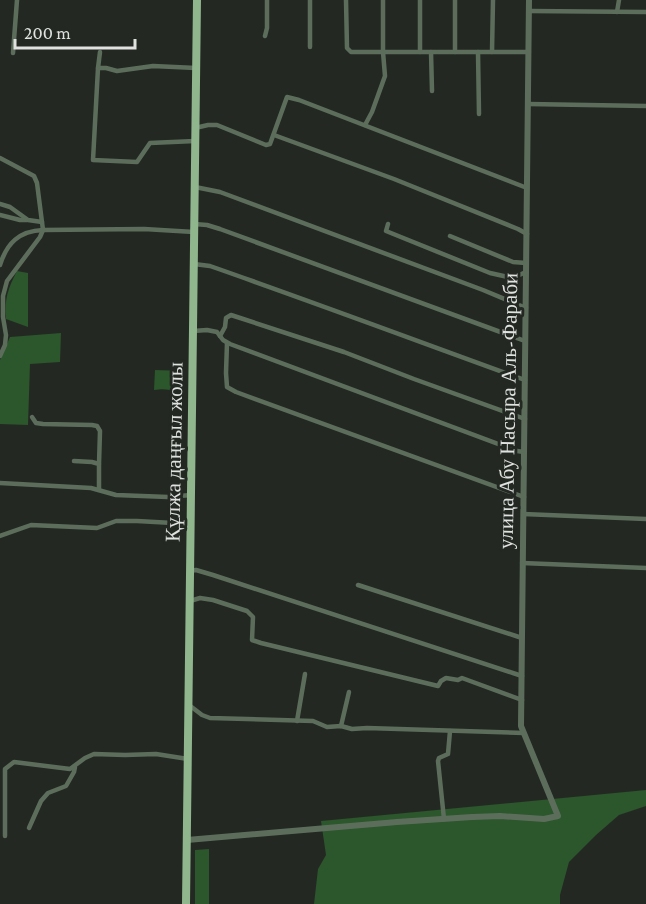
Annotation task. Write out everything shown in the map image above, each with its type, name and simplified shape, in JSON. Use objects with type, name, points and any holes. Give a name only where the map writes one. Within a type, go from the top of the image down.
[{"type":"main road","name":"Құлжа даңғыл жолы","points":[[186,904],[197,0]]},
{"type":"street","points":[[13,53],[17,0]]},
{"type":"street","points":[[265,36],[267,0]]},
{"type":"street","points":[[310,0],[310,47]]},
{"type":"street","points":[[346,0],[348,50],[351,52],[529,52]]},
{"type":"street","points":[[365,125],[385,76],[383,0]]},
{"type":"street","points":[[420,0],[420,52]]},
{"type":"street","points":[[455,0],[455,52]]},
{"type":"street","points":[[492,0],[492,52]]},
{"type":"street","name":"улица Абу Насыра Аль-Фараби","points":[[444,819],[500,816],[544,819],[558,816],[521,726],[529,0]]},
{"type":"street","points":[[617,12],[619,0]]},
{"type":"street","points":[[529,12],[646,12]]},
{"type":"street","points":[[100,52],[93,160],[137,162],[150,144],[195,141]]},
{"type":"street","points":[[431,52],[432,91]]},
{"type":"street","points":[[478,52],[479,114]]},
{"type":"street","points":[[98,68],[117,71],[153,66],[196,68]]},
{"type":"street","points":[[195,128],[217,125],[266,145],[270,144],[287,97],[527,188]]},
{"type":"street","points":[[528,104],[646,106]]},
{"type":"street","points":[[274,135],[394,179],[527,234]]},
{"type":"street","points":[[0,158],[34,176],[37,183],[43,230],[7,281],[3,296],[6,335],[0,356]]},
{"type":"street","points":[[195,187],[219,192],[526,308]]},
{"type":"street","points":[[0,204],[10,207],[28,220]]},
{"type":"street","points":[[0,214],[20,220],[42,222]]},
{"type":"street","points":[[388,224],[386,231],[490,273],[508,277],[526,272]]},
{"type":"street","points":[[0,265],[7,247],[19,237],[32,231],[194,228],[207,225],[525,341]]},
{"type":"street","points":[[450,236],[513,262],[526,264]]},
{"type":"street","points":[[194,264],[210,266],[316,303],[525,380]]},
{"type":"street","points":[[220,336],[225,327],[226,318],[231,315],[344,352],[525,419]]},
{"type":"street","points":[[193,332],[216,332],[227,343],[524,452]]},
{"type":"street","points":[[227,343],[227,387],[236,392],[524,497]]},
{"type":"street","points":[[32,417],[36,423],[43,424],[97,426],[100,431],[99,489]]},
{"type":"street","points":[[74,461],[99,464]]},
{"type":"street","points":[[0,483],[99,489],[116,495],[168,497],[191,495]]},
{"type":"street","points":[[523,514],[646,519]]},
{"type":"street","points":[[0,536],[31,525],[97,528],[116,521],[191,524]]},
{"type":"street","points":[[522,563],[646,568]]},
{"type":"street","points":[[190,571],[196,570],[213,575],[522,676]]},
{"type":"street","points":[[358,585],[522,638]]},
{"type":"street","points":[[190,601],[200,598],[213,600],[247,610],[253,617],[252,640],[261,643],[438,686],[446,678],[467,680],[522,700]]},
{"type":"street","points":[[297,721],[305,674]]},
{"type":"street","points":[[341,726],[349,692]]},
{"type":"street","points":[[189,705],[206,717],[313,721],[327,727],[341,726],[352,729],[524,733]]},
{"type":"street","points":[[186,840],[348,825],[444,819],[438,761],[439,758],[448,754],[450,731]]},
{"type":"street","points":[[5,836],[4,775],[5,769],[14,762],[70,769],[94,754],[156,754],[188,759]]},
{"type":"street","points":[[29,828],[41,801],[48,793],[66,786],[75,766]]},
{"type":"green space","points":[[17,271],[28,273],[28,327],[6,319],[7,294]]},
{"type":"green space","points":[[61,333],[60,362],[30,364],[28,425],[0,424],[0,360],[10,337]]},
{"type":"green space","points":[[155,370],[184,371],[183,401],[170,391],[154,390]]},
{"type":"green space","points":[[646,790],[646,806],[619,815],[569,862],[560,895],[560,904],[314,904],[318,869],[326,855],[321,821]]},
{"type":"green space","points":[[209,849],[209,904],[195,904],[195,850]]}]
